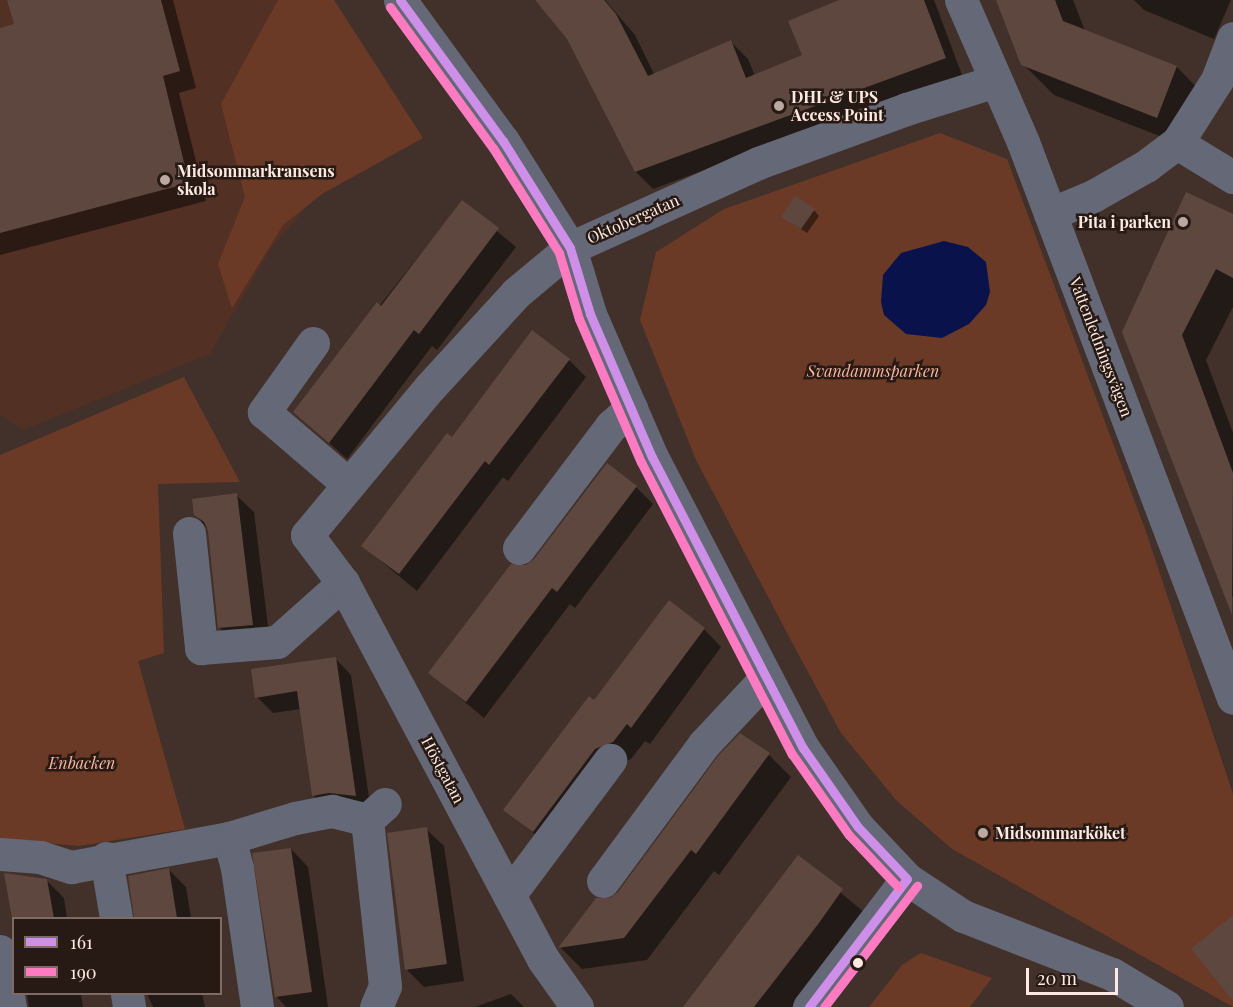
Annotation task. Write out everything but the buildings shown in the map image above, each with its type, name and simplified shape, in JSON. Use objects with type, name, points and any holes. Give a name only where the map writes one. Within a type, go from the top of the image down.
[{"type":"street","points":[[400,0],[503,141],[570,248],[590,314],[657,467],[809,757],[858,827],[907,879],[963,916],[1112,974],[1167,1007]]},
{"type":"street","name":"Vattenledningsvägen","points":[[961,0],[1050,214],[1233,698]]},
{"type":"street","points":[[1050,214],[1120,181],[1177,142],[1217,81],[1233,38]]},
{"type":"street","name":"Oktobergatan","points":[[307,535],[348,484],[516,293],[570,248],[758,164],[906,108],[996,81]]},
{"type":"street","points":[[1177,142],[1233,177]]},
{"type":"street","points":[[313,343],[264,412],[348,484]]},
{"type":"street","points":[[519,548],[611,426],[631,408]]},
{"type":"street","points":[[189,533],[201,648],[277,642],[343,583]]},
{"type":"street","name":"Höstgatan","points":[[307,535],[343,583],[543,959],[577,1007]]},
{"type":"street","points":[[603,881],[704,744],[766,678]]},
{"type":"street","points":[[509,895],[610,760]]},
{"type":"street","points":[[0,854],[40,857],[71,867],[106,858],[229,838],[295,818],[332,811],[376,812],[385,986],[376,1007]]},
{"type":"street","points":[[229,838],[237,868],[257,1007]]},
{"type":"street","points":[[106,858],[116,917]]},
{"type":"street","points":[[809,1007],[907,879]]},
{"type":"street","points":[[0,951],[10,1007]]},
{"type":"shaded area","name":"Midsommarkransens skola","points":[[0,0],[315,0],[390,112],[271,248],[210,354],[23,430],[0,415]]},
{"type":"shaded area","points":[[944,241],[968,247],[986,262],[990,292],[986,305],[969,324],[942,338],[906,334],[884,315],[881,302],[883,275],[901,253]]},
{"type":"green space","points":[[278,0],[334,0],[423,138],[322,194],[283,225],[232,308],[218,264],[245,197],[221,104]]},
{"type":"green space","name":"Svandammsparken","points":[[940,133],[1007,159],[1145,529],[1233,794],[1233,1007],[952,849],[896,800],[841,733],[795,648],[696,460],[640,320],[656,252],[724,209]]},
{"type":"green space","name":"Enbacken","points":[[184,377],[240,482],[158,484],[164,653],[138,661],[185,829],[79,846],[0,839],[0,455]]},
{"type":"green space","points":[[921,953],[992,978],[970,1007],[869,1007],[902,965]]},
{"type":"transit line","name":"161","points":[[400,0],[503,141],[570,248],[590,314],[652,457],[803,748],[858,827],[907,879]]},
{"type":"transit line","name":"190","points":[[390,7],[493,148],[559,253],[579,319],[641,462],[792,754],[849,835],[898,887]]},
{"type":"transit line","name":"161","points":[[809,1007],[907,879]]},
{"type":"transit line","name":"190","points":[[824,1007],[917,886]]},
{"type":"place","name":"DHL & UPS Access Point","points":[[779,106]]},
{"type":"place","name":"Midsommarkransens skola","points":[[165,180]]},
{"type":"place","name":"Pita i parken","points":[[1183,222]]},
{"type":"place","name":"Midsommarköket","points":[[983,833]]}]
